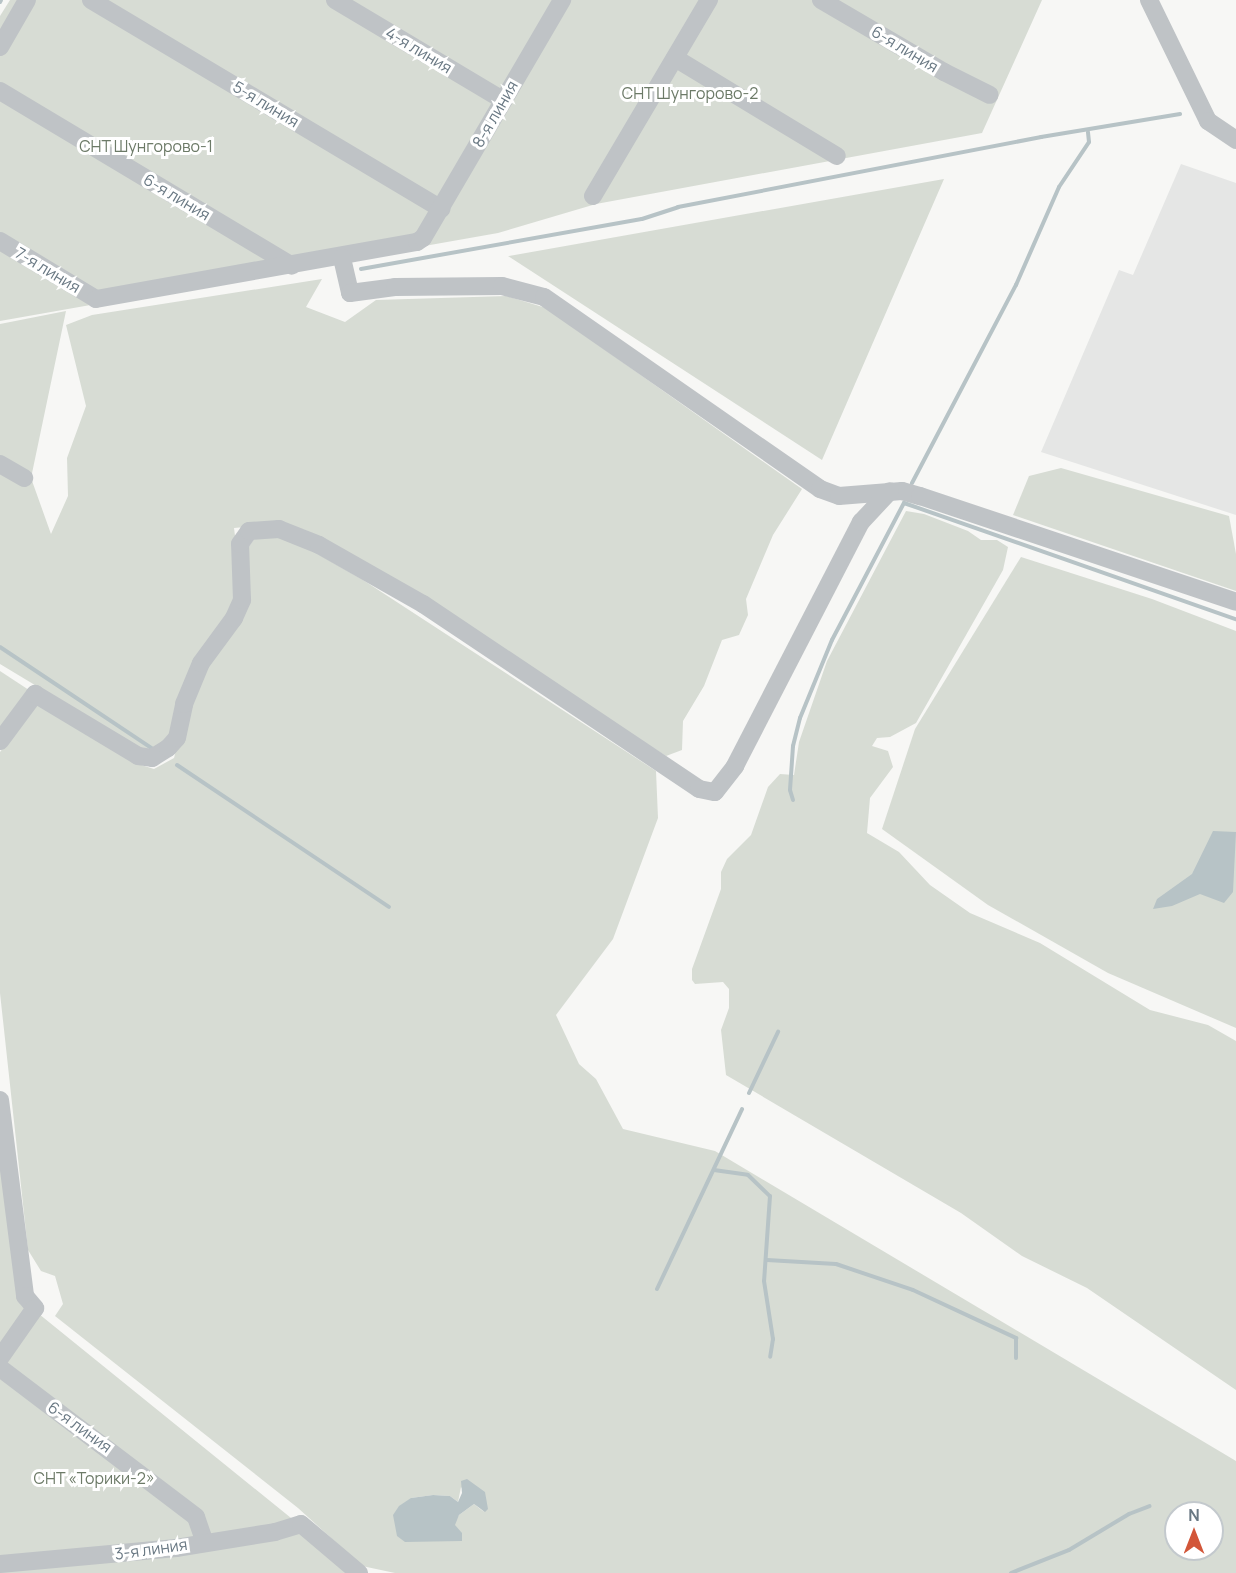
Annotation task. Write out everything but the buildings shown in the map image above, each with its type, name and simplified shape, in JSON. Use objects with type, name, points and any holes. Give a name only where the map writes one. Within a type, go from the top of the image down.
[{"type":"street","points":[[0,46],[27,0]]},
{"type":"street","name":"5-я линия","points":[[91,0],[441,209]]},
{"type":"street","name":"4-я линия","points":[[335,0],[503,100]]},
{"type":"street","name":"8-я линия","points":[[342,258],[417,242],[429,228],[562,0]]},
{"type":"street","points":[[593,196],[709,0]]},
{"type":"street","name":"6-я линия","points":[[821,0],[944,72],[990,95]]},
{"type":"street","points":[[1149,0],[1208,121],[1236,140]]},
{"type":"street","points":[[675,58],[837,156]]},
{"type":"street","name":"6-я линия","points":[[0,91],[285,267]]},
{"type":"street","name":"7-я линия","points":[[0,242],[96,299],[285,267]]},
{"type":"street","points":[[285,267],[342,258],[350,293],[396,287],[502,286],[544,297],[820,489],[839,496],[890,491],[920,496],[1236,602]]},
{"type":"street","points":[[0,464],[24,478]]},
{"type":"street","points":[[0,741],[35,694],[138,756],[152,758],[168,748],[177,738],[184,704],[201,663],[234,618],[242,600],[240,544],[249,531],[279,529],[319,545],[423,604],[699,789],[715,792],[735,766],[861,522],[890,491]]},
{"type":"street","points":[[0,1100],[8,1217],[25,1296],[35,1308],[0,1358]]},
{"type":"street","name":"6-я линия","points":[[0,1368],[196,1517],[204,1540]]},
{"type":"street","name":"3-я линия","points":[[0,1564],[176,1548],[204,1540],[275,1532],[301,1524],[360,1573]]},
{"type":"shaded area","points":[[1181,164],[1236,183],[1236,515],[1041,452],[1119,270],[1133,275]]},
{"type":"shaded area","points":[[1213,831],[1236,832],[1233,892],[1224,903],[1200,894],[1172,906],[1153,909],[1157,899],[1192,874]]},
{"type":"shaded area","points":[[467,1479],[485,1492],[488,1509],[485,1512],[474,1504],[459,1515],[455,1525],[462,1533],[462,1541],[405,1542],[397,1536],[393,1515],[399,1506],[411,1498],[433,1495],[450,1496],[458,1502],[462,1493],[461,1481]]},
{"type":"green space","name":"СНТ Шунгорово-1","points":[[10,0],[1042,0],[982,133],[596,204],[498,233],[0,321],[0,16]]},
{"type":"green space","points":[[944,179],[822,460],[508,256],[509,256]]},
{"type":"green space","points":[[322,279],[306,307],[345,322],[376,300],[506,296],[546,308],[802,489],[773,535],[746,599],[748,615],[739,635],[722,640],[704,686],[683,721],[682,750],[666,756],[305,530],[279,524],[234,528],[241,582],[175,736],[151,755],[0,664],[0,324],[66,311],[31,478],[51,534],[68,496],[67,458],[86,406],[66,325],[92,315]]},
{"type":"green space","points":[[1061,468],[1229,516],[1236,554],[1236,591],[1013,515],[1029,476]]},
{"type":"green space","points":[[906,511],[924,514],[968,531],[981,540],[997,540],[1008,547],[1003,570],[916,723],[890,737],[877,738],[872,746],[888,751],[893,767],[870,798],[867,833],[899,852],[930,885],[970,913],[1040,943],[1150,1010],[1208,1025],[1236,1041],[1236,1390],[1087,1288],[1022,1256],[961,1213],[726,1075],[721,1030],[729,1008],[729,989],[723,982],[695,984],[692,980],[692,969],[721,889],[721,872],[727,859],[751,835],[768,787],[780,774],[794,775],[799,742],[827,661]]},
{"type":"green space","points":[[280,537],[297,542],[363,580],[656,771],[658,818],[613,939],[556,1015],[579,1064],[596,1079],[623,1129],[715,1151],[1236,1461],[1236,1573],[395,1573],[362,1566],[298,1508],[55,1316],[63,1304],[55,1276],[41,1271],[28,1250],[0,993],[0,752],[40,701],[138,764],[154,769],[174,758],[193,688],[249,601],[248,548],[254,539]],"holes":[[[461,1487],[484,1512],[474,1504],[459,1515],[444,1541],[428,1541],[411,1498],[433,1495],[450,1496],[458,1502]]]},
{"type":"green space","points":[[1021,557],[1152,599],[1236,631],[1236,1028],[1108,973],[988,905],[882,829],[915,729]]},
{"type":"green space","points":[[0,671],[35,694],[0,741]]},
{"type":"green space","name":"СНТ «Торики-2»","points":[[0,1100],[25,1296],[39,1314],[359,1573],[0,1573]]},
{"type":"waterway","points":[[361,269],[642,219],[678,207],[1041,137],[1180,114]]},
{"type":"waterway","points":[[912,483],[1016,285],[1059,187],[1089,142],[1088,132]]},
{"type":"waterway","points":[[904,503],[1236,619]]},
{"type":"waterway","points":[[793,800],[790,790],[793,746],[800,718],[832,640],[904,503]]},
{"type":"waterway","points":[[0,647],[153,749]]},
{"type":"waterway","points":[[177,765],[389,907]]},
{"type":"waterway","points":[[749,1093],[778,1032]]},
{"type":"waterway","points":[[657,1289],[742,1109]]},
{"type":"waterway","points":[[714,1170],[748,1175],[770,1196],[764,1281],[773,1339],[770,1357]]},
{"type":"waterway","points":[[767,1260],[836,1264],[913,1290],[1016,1338],[1016,1358]]},
{"type":"waterway","points":[[1011,1573],[1069,1550],[1129,1514],[1150,1506]]},
{"type":"park label","name":"СНТ Шунгорово-2","points":[[690,93]]}]
